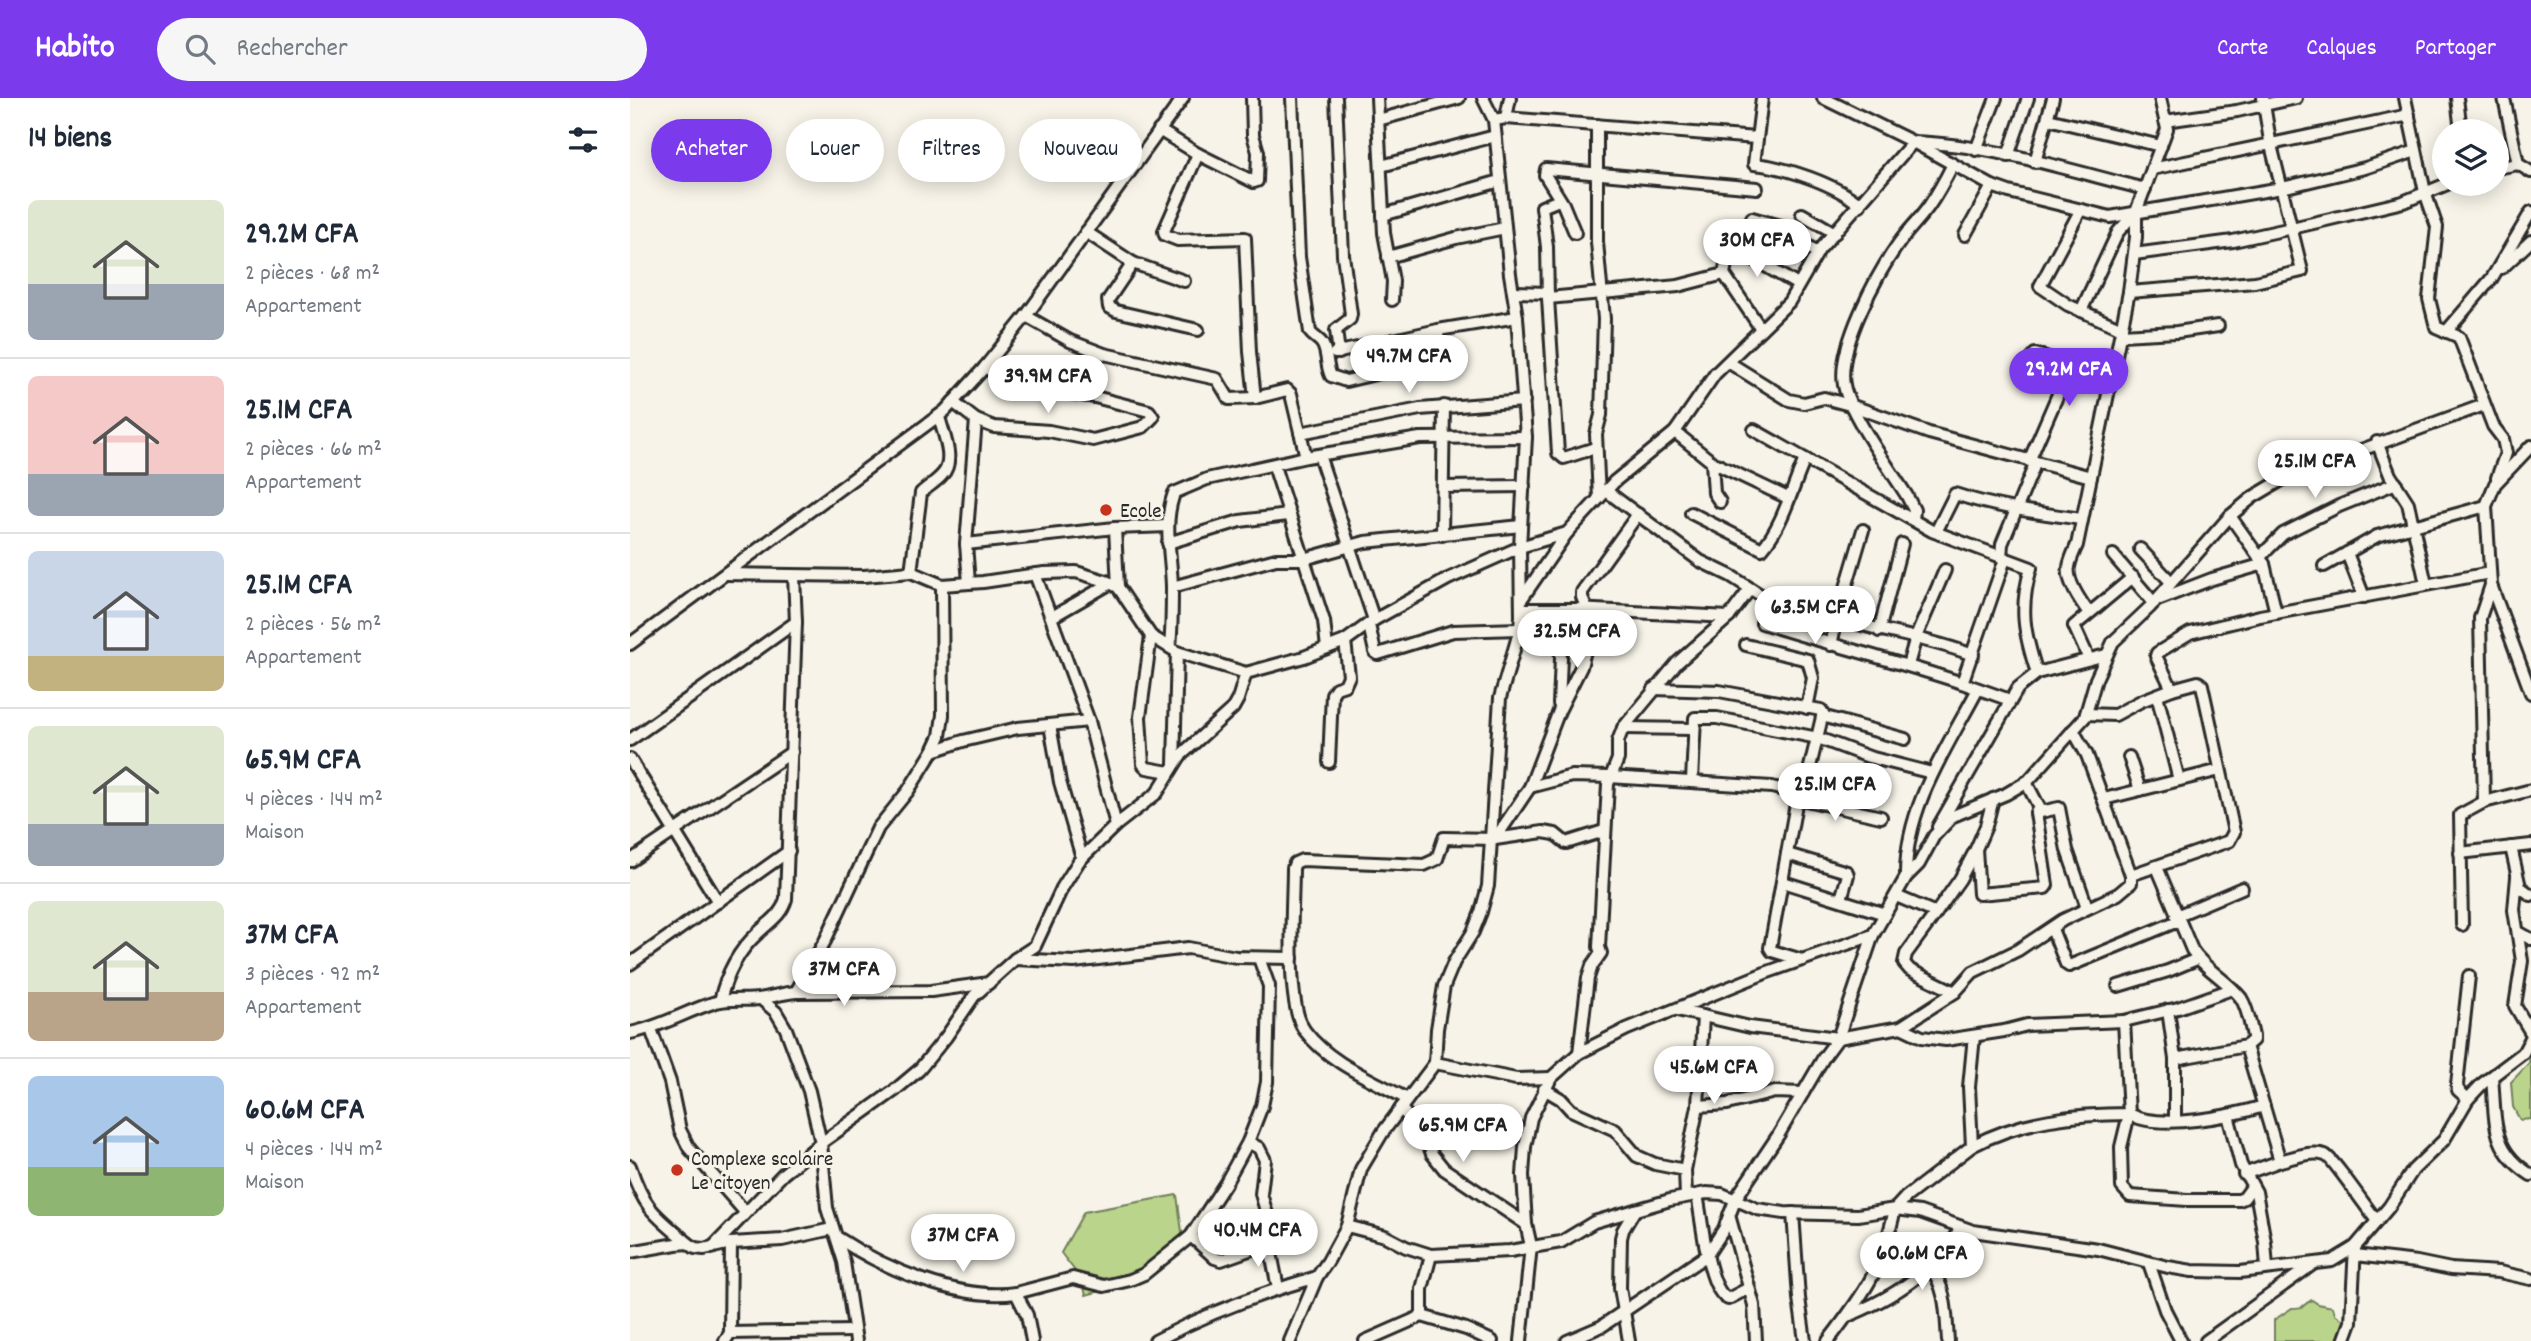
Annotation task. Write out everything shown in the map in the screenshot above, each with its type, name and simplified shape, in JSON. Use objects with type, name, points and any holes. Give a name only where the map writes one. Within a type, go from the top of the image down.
[{"type":"street","points":[[630,644],[939,417],[985,367],[1026,316],[1183,98]]},
{"type":"street","points":[[1159,130],[1198,154],[1254,182],[1257,181],[1258,152],[1253,135],[1252,98]]},
{"type":"street","points":[[1292,98],[1300,269],[1310,332],[1321,342],[1331,376],[1346,381],[1434,360],[1439,351],[1438,330]]},
{"type":"street","points":[[1336,98],[1343,255],[1351,314],[1350,319],[1336,330],[1339,353]]},
{"type":"street","points":[[1377,98],[1382,215],[1393,281],[1392,300]]},
{"type":"street","points":[[1378,120],[1459,98]]},
{"type":"street","points":[[1290,1341],[1317,1277],[1347,1226],[1361,1169],[1382,1132],[1435,1063],[1444,986],[1454,961],[1473,932],[1482,912],[1488,886],[1500,698],[1520,629],[1520,547],[1526,437],[1517,317],[1494,120],[1483,98]]},
{"type":"street","points":[[1506,118],[1510,98]]},
{"type":"street","points":[[1762,98],[1754,164],[1773,166],[1837,188],[1860,205]]},
{"type":"street","points":[[1823,98],[1913,142],[1992,186],[2110,217],[2282,188],[2365,168],[2416,151]]},
{"type":"street","points":[[1976,150],[1996,98]]},
{"type":"street","points":[[2008,156],[2028,98]]},
{"type":"street","points":[[2035,162],[2053,98]]},
{"type":"street","points":[[2089,613],[2069,574],[2115,369],[2129,292],[2136,212],[2167,129],[2160,98]]},
{"type":"street","points":[[2165,121],[2296,98]]},
{"type":"street","points":[[2405,98],[2425,192],[2437,227],[2429,299],[2436,327],[2459,337],[2493,426],[2503,439],[2506,453],[2486,506],[2491,585],[2531,692]]},
{"type":"street","points":[[2457,98],[2460,119]]},
{"type":"street","points":[[2504,98],[2518,164]]},
{"type":"street","points":[[2129,292],[2255,282],[2302,271],[2263,102]]},
{"type":"street","points":[[2152,169],[2409,116]]},
{"type":"street","points":[[1494,120],[1506,118],[1756,138]]},
{"type":"street","points":[[2048,119],[2161,146]]},
{"type":"street","points":[[1597,125],[1597,242],[1602,293],[1603,374],[1601,415],[1596,428],[1595,448],[1602,494]]},
{"type":"street","points":[[1381,166],[1495,136]]},
{"type":"street","points":[[1913,142],[1938,143],[2008,156],[2145,189]]},
{"type":"street","points":[[1521,605],[1567,533],[1602,494],[1675,432],[1715,374],[1788,302],[1817,253],[1913,142]]},
{"type":"street","points":[[1198,154],[1164,231],[1165,235],[1178,240],[1245,238],[1250,352],[1255,398]]},
{"type":"street","points":[[1913,520],[1914,510],[1907,496],[1850,405],[1844,385],[1843,361],[1854,329],[1881,272],[1899,242],[1931,203],[1954,164]]},
{"type":"street","points":[[2509,166],[2518,164],[2531,172]]},
{"type":"street","points":[[1575,233],[1545,175],[1546,169],[1757,188]]},
{"type":"street","points":[[1382,215],[1500,181]]},
{"type":"street","points":[[1965,235],[1992,186]]},
{"type":"street","points":[[2134,254],[2233,241],[2403,202],[2432,189]]},
{"type":"street","points":[[1559,200],[1542,207],[1547,247],[1558,453],[1564,458],[1595,448]]},
{"type":"street","points":[[2080,211],[2040,286],[2121,332],[2177,332],[2218,326]]},
{"type":"street","points":[[2081,311],[2118,232],[2136,212]]},
{"type":"street","points":[[2491,278],[2531,212]]},
{"type":"street","points":[[1802,214],[1835,233]]},
{"type":"street","points":[[1752,218],[1781,226],[1817,253]]},
{"type":"street","points":[[1388,257],[1456,238],[1506,228]]},
{"type":"street","points":[[1086,232],[1133,263],[1184,281]]},
{"type":"street","points":[[2446,332],[2491,278],[2531,241]]},
{"type":"street","points":[[1761,329],[1724,274],[1732,247],[1798,285]]},
{"type":"street","points":[[1133,263],[1108,300],[1109,307],[1116,312],[1198,330]]},
{"type":"street","points":[[1513,292],[1548,295],[1602,293],[1678,286],[1724,274]]},
{"type":"street","points":[[1026,316],[1070,341],[1104,354],[1217,379],[1229,399],[1255,398],[1287,390],[1291,394],[1306,457]]},
{"type":"street","points":[[1326,354],[1438,330],[1517,317]]},
{"type":"street","points":[[1962,683],[2003,558],[2002,544],[2018,510],[2032,463],[2062,384],[2025,373],[2035,354],[2062,362],[2115,369]]},
{"type":"street","points":[[1728,362],[1789,400],[1804,403],[1824,398],[1929,433],[2091,477]]},
{"type":"street","points":[[953,402],[976,420],[994,427],[1049,431],[1093,440],[1143,427],[1153,417],[1150,411],[1095,397],[1013,384],[985,367]]},
{"type":"street","points":[[1300,433],[1444,405],[1524,401]]},
{"type":"street","points":[[1443,535],[1444,405]]},
{"type":"street","points":[[1934,836],[1953,816],[2026,782],[2086,714],[2106,654],[2113,642],[2156,601],[2230,516],[2253,497],[2285,478],[2377,442],[2484,405]]},
{"type":"street","points":[[911,572],[921,493],[944,474],[947,468],[947,449],[939,417]]},
{"type":"street","points":[[969,583],[966,544],[976,420]]},
{"type":"street","points":[[1754,430],[1936,532],[2031,568],[2024,594],[2023,615],[2026,639],[2037,673]]},
{"type":"street","points":[[1675,432],[1712,462],[1788,498]]},
{"type":"street","points":[[1172,768],[1174,649],[1167,526],[1174,492],[1207,479],[1306,457],[1420,438],[1526,437]]},
{"type":"street","points":[[2377,442],[2390,475],[2408,503],[2426,584]]},
{"type":"street","points":[[2495,484],[2529,451]]},
{"type":"street","points":[[1319,455],[1371,622],[1375,652],[1378,654],[1453,631],[1479,628],[1520,629]]},
{"type":"street","points":[[1691,513],[1762,549],[1769,541],[1805,458]]},
{"type":"street","points":[[1712,462],[1714,493],[1720,502]]},
{"type":"street","points":[[1274,466],[1324,621],[1327,648]]},
{"type":"street","points":[[2156,601],[2261,561],[2283,534],[2339,506],[2396,483]]},
{"type":"street","points":[[1444,488],[1524,486]]},
{"type":"street","points":[[1602,494],[1638,514],[1700,561],[1731,576],[1773,603],[1879,631],[1916,637],[1973,655]]},
{"type":"street","points":[[1936,532],[1955,494],[1982,503],[2082,519]]},
{"type":"street","points":[[2324,566],[2376,536],[2486,506]]},
{"type":"street","points":[[1493,840],[1530,787],[1559,711],[1581,667],[1588,638],[1583,592],[1638,514]]},
{"type":"street","points":[[1168,543],[1240,521],[1288,515]]},
{"type":"street","points":[[2230,516],[2261,561],[2276,613]]},
{"type":"street","points":[[966,544],[1115,528],[1167,526]]},
{"type":"street","points":[[1172,587],[1276,559],[1304,559],[1388,539],[1521,526]]},
{"type":"street","points":[[1115,528],[1115,585],[1151,636],[1174,649],[1246,673],[1345,641],[1371,622],[1448,579],[1520,547],[1567,533]]},
{"type":"street","points":[[1830,645],[1863,530]]},
{"type":"street","points":[[1879,631],[1902,544]]},
{"type":"street","points":[[2140,549],[2171,582]]},
{"type":"street","points":[[2347,553],[2364,597]]},
{"type":"street","points":[[2113,555],[2156,601]]},
{"type":"street","points":[[1908,665],[1916,637],[1945,570]]},
{"type":"street","points":[[725,574],[864,576],[911,572],[942,585],[1076,572],[1115,585]]},
{"type":"street","points":[[2172,689],[2156,659],[2157,653],[2190,633],[2276,613],[2490,573]]},
{"type":"street","points":[[1035,574],[1089,721],[1116,825]]},
{"type":"street","points":[[720,1000],[725,979],[747,944],[782,912],[786,899],[796,622],[794,576]]},
{"type":"street","points":[[2090,659],[2074,626],[2133,577]]},
{"type":"street","points":[[796,992],[825,940],[878,828],[908,791],[933,751],[942,725],[942,585]]},
{"type":"street","points":[[1052,617],[1115,585]]},
{"type":"street","points":[[2484,802],[2480,618],[2491,585]]},
{"type":"street","points":[[1579,1054],[1588,978],[1601,953],[1599,947],[1604,831],[1609,777],[1618,760],[1623,728],[1677,663],[1728,617],[1749,589]]},
{"type":"street","points":[[1773,603],[1762,623],[1830,645],[1908,665],[2010,700]]},
{"type":"street","points":[[1521,605],[1728,617]]},
{"type":"street","points":[[630,740],[796,622]]},
{"type":"street","points":[[1559,630],[1562,658],[1559,711]]},
{"type":"street","points":[[1151,636],[1140,717],[1143,764],[1147,768],[1172,768]]},
{"type":"street","points":[[1329,762],[1332,694],[1336,688],[1345,685],[1349,676],[1345,641]]},
{"type":"street","points":[[1746,645],[1808,660],[1812,678],[1807,708]]},
{"type":"street","points":[[1567,1341],[1602,1326],[1624,1312],[1707,1255],[1717,1243],[1736,1198],[1838,1038],[1873,936],[1906,877],[1919,864],[2010,700],[2025,681],[2037,673],[2106,654]]},
{"type":"street","points":[[712,1248],[783,1174],[919,1070],[974,996],[1035,946],[1062,888],[1082,858],[1116,825],[1157,793],[1186,750],[1233,708],[1246,673]]},
{"type":"street","points":[[2086,714],[2115,715],[2172,689],[2200,683],[2233,837],[2229,841],[2132,875]]},
{"type":"street","points":[[1654,689],[1719,691],[1821,710],[1818,738],[1804,792],[1797,798],[1770,947],[1772,951],[1802,960]]},
{"type":"street","points":[[1906,877],[1906,851],[1915,819],[1933,773],[1978,689]]},
{"type":"street","points":[[2157,695],[2179,780]]},
{"type":"street","points":[[1822,716],[1905,739]]},
{"type":"street","points":[[1692,781],[1695,718],[1717,718],[1818,738],[1868,757],[1933,773]]},
{"type":"street","points":[[933,751],[1018,728],[1089,721]]},
{"type":"street","points":[[1051,726],[1060,782],[1082,858]]},
{"type":"street","points":[[1623,728],[1693,729]]},
{"type":"street","points":[[1677,1010],[1750,1027],[1838,1038],[1901,1027],[1955,992],[1973,972],[2018,950],[2087,907],[2118,894],[2131,883],[2132,875],[2088,755],[2073,730]]},
{"type":"street","points":[[630,862],[792,752]]},
{"type":"street","points":[[2129,757],[2140,790]]},
{"type":"street","points":[[630,759],[718,902]]},
{"type":"street","points":[[2104,799],[2220,770]]},
{"type":"street","points":[[1530,787],[1572,776],[1772,787],[1791,792],[1797,798],[1881,817]]},
{"type":"street","points":[[1976,849],[1979,894],[2045,888],[2047,885],[2036,813],[2039,807],[2026,782]]},
{"type":"street","points":[[2462,925],[2460,815],[2484,802],[2531,790]]},
{"type":"street","points":[[1955,992],[1910,970],[1904,963],[1906,954],[1960,878],[1976,849],[1993,799]]},
{"type":"street","points":[[2036,813],[2059,808],[2067,850],[2087,907]]},
{"type":"street","points":[[1526,1224],[1444,1169],[1432,1154],[1422,1126],[1412,1122],[1404,1103],[1327,1052],[1306,1033],[1297,1018],[1292,958],[1293,868],[1298,861],[1424,864],[1437,859],[1444,838],[1493,840],[1543,832],[1555,834],[1566,843],[1604,831]]},
{"type":"street","points":[[2460,853],[2531,845]]},
{"type":"street","points":[[2511,847],[2520,887],[2531,895]]},
{"type":"street","points":[[630,964],[789,851]]},
{"type":"street","points":[[1787,855],[1847,872],[1841,899]]},
{"type":"street","points":[[2157,867],[2197,959],[2232,989],[2244,1005],[2253,1036],[2253,1040],[2246,1046],[2175,1059]]},
{"type":"street","points":[[1347,1226],[1385,1236],[1406,1247],[1431,1255],[1510,1251],[1561,1242],[1594,1222],[1635,1210],[1692,1195],[1722,1194],[1757,1209],[1793,1213],[1858,1215],[1895,1209],[1920,1212],[1961,1227],[2098,1249],[2192,1271],[2240,1272],[2332,1261],[2355,1251],[2413,1170],[2444,1140],[2468,1099],[2482,1084],[2523,1053],[2531,1035],[2515,1006],[2522,961],[2514,910],[2517,877]]},
{"type":"street","points":[[1783,883],[1885,914]]},
{"type":"street","points":[[2052,929],[2069,966],[2242,888]]},
{"type":"street","points":[[1896,896],[1936,913]]},
{"type":"street","points":[[2518,932],[2531,939]]},
{"type":"street","points":[[1521,1341],[1531,1246],[1526,1224],[1523,1175],[1526,1140],[1531,1118],[1551,1078],[1579,1054],[1627,1029],[1802,960],[1873,936]]},
{"type":"street","points":[[1016,959],[1074,962],[1188,948],[1236,957],[1292,958]]},
{"type":"street","points":[[630,1166],[638,1192],[645,1204],[695,1248],[835,1234],[867,1256],[930,1281],[987,1296],[1016,1293],[1073,1278],[1104,1286],[1115,1285],[1144,1274],[1191,1236],[1225,1184],[1248,1142],[1262,1106],[1267,1082],[1269,986],[1259,958]]},
{"type":"street","points":[[2118,986],[2197,959]]},
{"type":"street","points":[[2468,1099],[2458,1090],[2457,1085],[2469,976]]},
{"type":"street","points":[[630,1033],[651,1029],[720,1000],[761,999],[779,993],[796,992],[931,991],[989,983]]},
{"type":"street","points":[[1901,1027],[1922,1037],[1934,1039],[1974,1036],[2027,1025],[2124,1021],[2232,989]]},
{"type":"street","points":[[731,1243],[727,1337],[855,1336],[844,1262],[827,1208],[821,1143],[809,1090],[786,1029],[776,1012],[761,999]]},
{"type":"street","points":[[2168,1010],[2175,1059],[2175,1121]]},
{"type":"street","points":[[1703,1016],[1699,1107],[1685,1170],[1718,1292],[1728,1299],[1749,1288]]},
{"type":"street","points":[[2124,1021],[2129,1114],[2121,1147],[2122,1187],[2130,1196],[2188,1200],[2239,1200],[2244,1198],[2252,1187]]},
{"type":"street","points":[[651,1029],[662,1057],[676,1107],[677,1122],[684,1139],[745,1212]]},
{"type":"street","points":[[1972,1146],[1969,1087],[1974,1036]]},
{"type":"street","points":[[2246,1046],[2280,1161]]},
{"type":"street","points":[[1435,1063],[1516,1079],[1551,1078]]},
{"type":"street","points":[[2492,1077],[2502,1149],[2520,1168],[2531,1175]]},
{"type":"street","points":[[1544,1089],[1561,1099],[1571,1110],[1615,1130],[1637,1156],[1654,1164],[1685,1170]]},
{"type":"street","points":[[1699,1107],[1727,1104],[1775,1092],[1803,1093]]},
{"type":"street","points":[[1828,1341],[1858,1302],[1880,1265],[1895,1209],[1906,1197],[1972,1146],[2009,1128],[2088,1114],[2129,1114],[2142,1119],[2175,1121],[2228,1115],[2264,1106]]},
{"type":"street","points":[[2228,1115],[2244,1174],[2256,1192],[2262,1217],[2267,1268]]},
{"type":"street","points":[[1248,1142],[1259,1148],[1265,1160],[1261,1194],[1267,1214],[1269,1243],[1278,1288]]},
{"type":"street","points":[[2244,1174],[2280,1161],[2324,1154],[2332,1159],[2377,1221]]},
{"type":"street","points":[[1629,1341],[1620,1289],[1621,1238],[1635,1210]]},
{"type":"street","points":[[1793,1213],[1797,1285],[1805,1341]]},
{"type":"street","points":[[1729,1215],[1754,1305],[1756,1341]]},
{"type":"street","points":[[1847,1316],[1880,1303],[1929,1266],[1948,1250],[1961,1227]]},
{"type":"street","points":[[1191,1236],[1215,1258],[1221,1259],[1269,1243]]},
{"type":"street","points":[[630,1252],[688,1243]]},
{"type":"street","points":[[2355,1251],[2451,1269],[2499,1272],[2531,1279]]},
{"type":"street","points":[[2344,1341],[2351,1322],[2355,1251]]},
{"type":"street","points":[[1422,1317],[1422,1289],[1431,1255]]},
{"type":"street","points":[[2150,1263],[2165,1310],[2181,1341]]},
{"type":"street","points":[[2206,1341],[2313,1264]]},
{"type":"street","points":[[1929,1266],[1938,1276],[1943,1292],[1948,1341]]},
{"type":"street","points":[[1155,1341],[1184,1325],[1278,1288],[1317,1277]]},
{"type":"street","points":[[1016,1293],[1027,1315],[1032,1341]]},
{"type":"street","points":[[1365,1341],[1422,1317],[1466,1329],[1492,1341]]},
{"type":"street","points":[[1586,1341],[1602,1326]]},
{"type":"green space","points":[[2531,1045],[2531,1119],[2520,1120],[2513,1107],[2511,1082],[2529,1063]]},
{"type":"green space","points":[[1177,1195],[1183,1239],[1134,1282],[1086,1295],[1082,1280],[1061,1253],[1084,1212]]},
{"type":"green space","points":[[2312,1300],[2333,1307],[2335,1314],[2346,1322],[2341,1341],[2274,1341],[2274,1320],[2292,1308],[2302,1307]]},
{"type":"place","name":"Ecole","points":[[1106,510]]},
{"type":"place","name":"Complexe scolaire Le citoyen","points":[[677,1170]]}]
